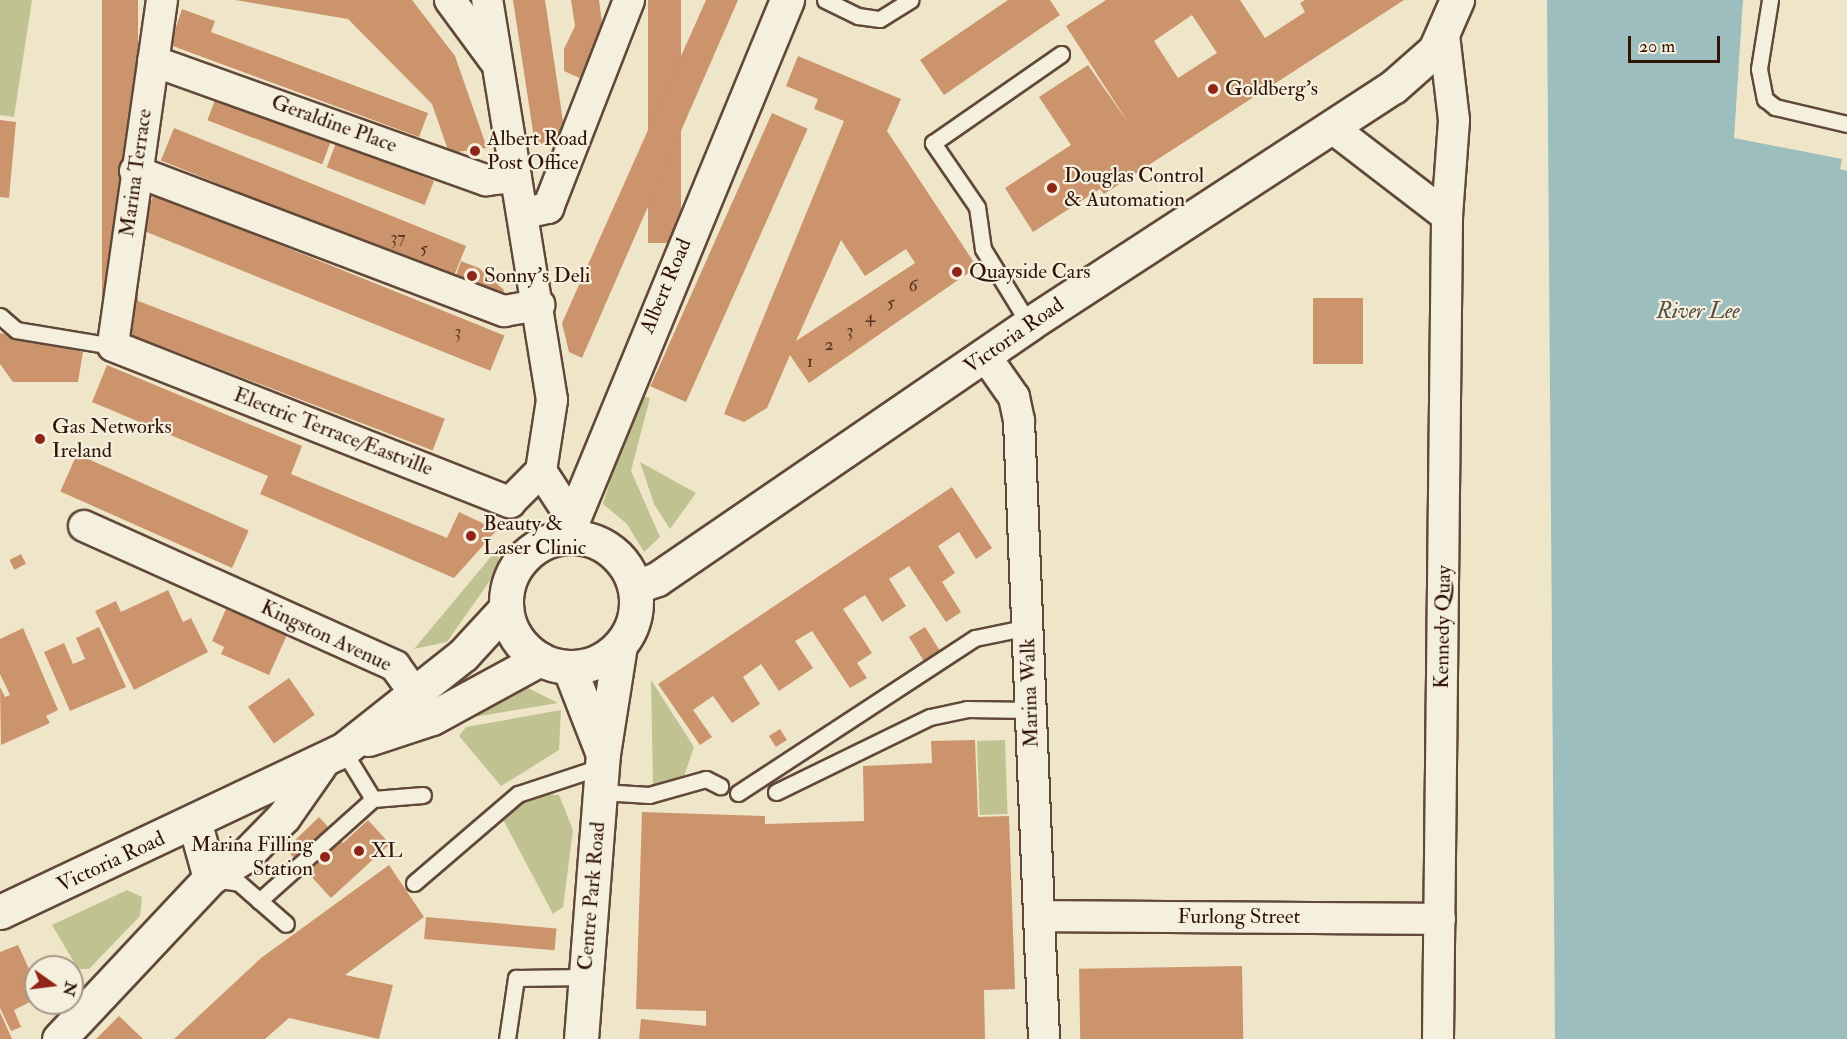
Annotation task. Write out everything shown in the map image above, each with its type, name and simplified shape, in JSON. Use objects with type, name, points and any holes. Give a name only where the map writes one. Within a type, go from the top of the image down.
[{"type":"street","name":"Marina Terrace","points":[[113,346],[135,171],[162,0]]},
{"type":"street","points":[[450,0],[496,63]]},
{"type":"street","points":[[487,0],[539,305],[552,400],[541,471],[569,528],[611,549],[635,587],[637,608],[620,646],[588,665],[554,663],[520,644],[506,608],[513,571],[525,555],[569,528]]},
{"type":"street","points":[[524,213],[548,208],[629,0]]},
{"type":"street","name":"Albert Road","points":[[569,528],[787,0]]},
{"type":"street","name":"Victoria Road","points":[[635,587],[657,579],[757,506],[986,357],[1029,324],[1412,73],[1443,35],[1457,0]]},
{"type":"street","name":"Kennedy Quay","points":[[1438,1039],[1447,216],[1454,120],[1443,35]]},
{"type":"street","name":"Geraldine Place","points":[[153,61],[486,180],[516,177]]},
{"type":"street","points":[[1331,127],[1447,216]]},
{"type":"street","points":[[135,171],[504,311],[539,305]]},
{"type":"street","name":"Electric Terrace/Eastville","points":[[113,346],[510,502],[541,471]]},
{"type":"street","name":"Marina Walk","points":[[986,357],[1014,397],[1019,421],[1044,1039]]},
{"type":"street","name":"Kingston Avenue","points":[[84,526],[395,666],[417,690],[432,718]]},
{"type":"street","name":"Victoria Road","points":[[338,753],[463,655],[506,608]]},
{"type":"street","name":"Centre Park Road","points":[[581,1039],[602,770],[620,646]]},
{"type":"street","name":"Victoria Road","points":[[0,912],[195,824],[338,753],[432,718],[554,663]]},
{"type":"street","name":"Centre Park Road","points":[[554,663],[602,770]]},
{"type":"street","points":[[59,1039],[210,878],[245,856],[284,816],[338,753]]},
{"type":"street","points":[[195,824],[210,878]]},
{"type":"street","name":"Furlong Street","points":[[1038,916],[1440,919]]},
{"type":"lane","points":[[825,0],[858,16],[880,19],[910,0]]},
{"type":"lane","points":[[1770,0],[1759,88],[1775,107],[1847,124]]},
{"type":"lane","points":[[1029,324],[983,249],[977,207],[933,143],[1061,54]]},
{"type":"lane","points":[[0,316],[16,330],[113,346]]},
{"type":"lane","points":[[738,793],[975,638],[1028,627]]},
{"type":"lane","points":[[776,792],[930,717],[967,709],[1030,710]]},
{"type":"lane","points":[[338,753],[373,800]]},
{"type":"lane","points":[[414,883],[518,794],[602,770],[649,795],[706,779],[720,786]]},
{"type":"lane","points":[[259,901],[373,800],[423,795]]},
{"type":"lane","points":[[210,878],[238,883],[286,924]]},
{"type":"lane","points":[[507,1039],[516,978],[585,977]]},
{"type":"green space","points":[[0,0],[32,0],[14,117],[0,115]]},
{"type":"green space","points":[[637,395],[650,398],[631,471],[660,537],[644,552],[627,524],[603,504]]},
{"type":"green space","points":[[640,462],[696,493],[670,529],[654,504]]},
{"type":"green space","points":[[494,553],[499,557],[496,572],[447,642],[414,649]]},
{"type":"green space","points":[[651,680],[694,747],[684,776],[662,785],[653,784]]},
{"type":"green space","points":[[526,687],[558,703],[462,719],[505,691]]},
{"type":"green space","points":[[561,710],[559,750],[501,786],[459,736],[466,727]]},
{"type":"green space","points":[[1005,740],[1008,814],[980,815],[977,741]]},
{"type":"green space","points":[[540,794],[559,795],[573,830],[563,907],[553,914],[500,814],[518,800]]},
{"type":"green space","points":[[127,890],[142,897],[140,916],[89,969],[84,969],[84,955],[70,955],[52,925]]},
{"type":"water","name":"River Lee","points":[[1547,0],[1743,0],[1734,138],[1842,159],[1840,169],[1847,171],[1847,1039],[1555,1039]]},
{"type":"building","points":[[102,0],[138,0],[138,331],[102,331]]},
{"type":"building","points":[[235,0],[412,0],[455,56],[487,148],[449,153],[432,104],[348,19]]},
{"type":"building","points":[[513,0],[545,0],[564,128],[555,142],[535,145]]},
{"type":"building","points":[[571,0],[599,0],[604,37],[584,80],[564,71],[564,49],[575,26]]},
{"type":"building","points":[[648,0],[681,0],[681,243],[648,243]]},
{"type":"building","points":[[706,0],[738,0],[582,358],[569,352],[562,323]]},
{"type":"building","points":[[1008,0],[1050,0],[1060,15],[944,95],[920,60]]},
{"type":"building","points":[[1106,0],[1240,0],[1265,38],[1305,12],[1300,3],[1305,0],[1404,0],[1104,194],[1100,189],[1033,232],[1005,188],[1071,145],[1039,97],[1088,65],[1129,124],[1066,26]],"holes":[[[1192,15],[1217,53],[1178,78],[1154,41]]]},
{"type":"building","points":[[182,9],[215,21],[211,32],[428,113],[419,137],[170,45]]},
{"type":"building","points":[[798,56],[901,99],[887,131],[977,267],[809,383],[790,355],[767,408],[744,422],[724,414],[844,121],[814,109],[818,99],[786,86]],"holes":[[[841,240],[865,276],[906,249],[915,263],[796,341]]]},
{"type":"building","points":[[217,95],[332,139],[322,164],[207,120]]},
{"type":"building","points":[[772,113],[808,129],[686,402],[650,386]]},
{"type":"building","points":[[0,120],[16,122],[9,198],[0,197]]},
{"type":"building","points":[[174,128],[466,246],[453,278],[161,160]]},
{"type":"building","points":[[336,143],[434,181],[425,205],[327,167]]},
{"type":"building","points":[[154,194],[504,336],[490,371],[140,229]]},
{"type":"building","name":"Sonny's Deli","points":[[461,261],[479,268],[504,290],[500,302],[453,284]]},
{"type":"building","points":[[1313,298],[1363,298],[1363,364],[1313,364]]},
{"type":"building","points":[[133,299],[445,419],[433,450],[121,331]]},
{"type":"building","points":[[0,333],[83,352],[78,382],[13,382],[0,364]]},
{"type":"building","points":[[107,365],[302,446],[291,474],[447,538],[459,512],[497,530],[454,578],[260,494],[268,476],[92,402]]},
{"type":"building","points":[[77,454],[249,530],[232,568],[60,491]]},
{"type":"building","points":[[952,487],[992,548],[976,559],[959,532],[938,546],[955,573],[942,582],[961,612],[946,622],[909,566],[889,579],[906,606],[882,622],[865,595],[843,609],[872,653],[857,663],[867,678],[850,688],[812,631],[795,641],[813,668],[779,691],[761,664],[743,677],[760,704],[732,723],[713,696],[693,710],[712,737],[700,745],[658,684]]},
{"type":"building","points":[[21,554],[26,564],[14,570],[9,560]]},
{"type":"building","points":[[168,590],[183,622],[191,618],[208,652],[134,690],[95,611],[116,601],[121,612]]},
{"type":"building","points":[[226,609],[287,635],[269,675],[221,654],[224,647],[212,641]]},
{"type":"building","points":[[99,627],[126,687],[70,711],[44,652],[64,643],[73,664],[85,659],[76,638]]},
{"type":"building","points":[[925,627],[940,651],[924,661],[909,637]]},
{"type":"building","points":[[23,628],[58,710],[46,716],[50,723],[1,745],[0,687],[5,697],[10,695],[0,674],[0,639]]},
{"type":"building","points":[[289,678],[315,715],[274,744],[248,707]]},
{"type":"building","points":[[780,729],[787,740],[776,747],[769,736]]},
{"type":"building","points":[[975,740],[978,817],[1009,816],[1015,989],[984,990],[985,1039],[639,1039],[641,1019],[706,1026],[706,1011],[636,1009],[642,812],[765,816],[765,824],[864,821],[863,766],[932,763],[931,741]]},
{"type":"building","name":"Marina Filling Station","points":[[319,817],[343,843],[368,820],[390,844],[331,898],[286,849]]},
{"type":"building","points":[[389,865],[424,917],[345,975],[393,985],[379,1039],[289,1018],[265,1039],[174,1039],[261,958]]},
{"type":"building","points":[[426,917],[557,928],[555,950],[424,939]]},
{"type":"building","points":[[18,945],[24,958],[24,1005],[14,1010],[21,1027],[11,1031],[0,1008],[0,952]]},
{"type":"building","points":[[1242,966],[1243,1039],[1080,1039],[1079,969]]},
{"type":"building","points":[[0,1012],[12,1039],[0,1039]]},
{"type":"building","points":[[119,1016],[143,1039],[96,1039]]},
{"type":"place","name":"Goldberg’s","points":[[1213,89]]},
{"type":"place","name":"Albert Road Post Office","points":[[475,151]]},
{"type":"place","name":"Douglas Control & Automation","points":[[1052,188]]},
{"type":"place","name":"Quayside Cars","points":[[957,272]]},
{"type":"place","name":"Sonny's Deli","points":[[472,276]]},
{"type":"place","name":"Gas Networks Ireland","points":[[40,439]]},
{"type":"place","name":"Beauty & Laser Clinic","points":[[471,536]]},
{"type":"place","name":"XL","points":[[359,851]]},
{"type":"place","name":"Marina Filling Station","points":[[325,857]]}]
